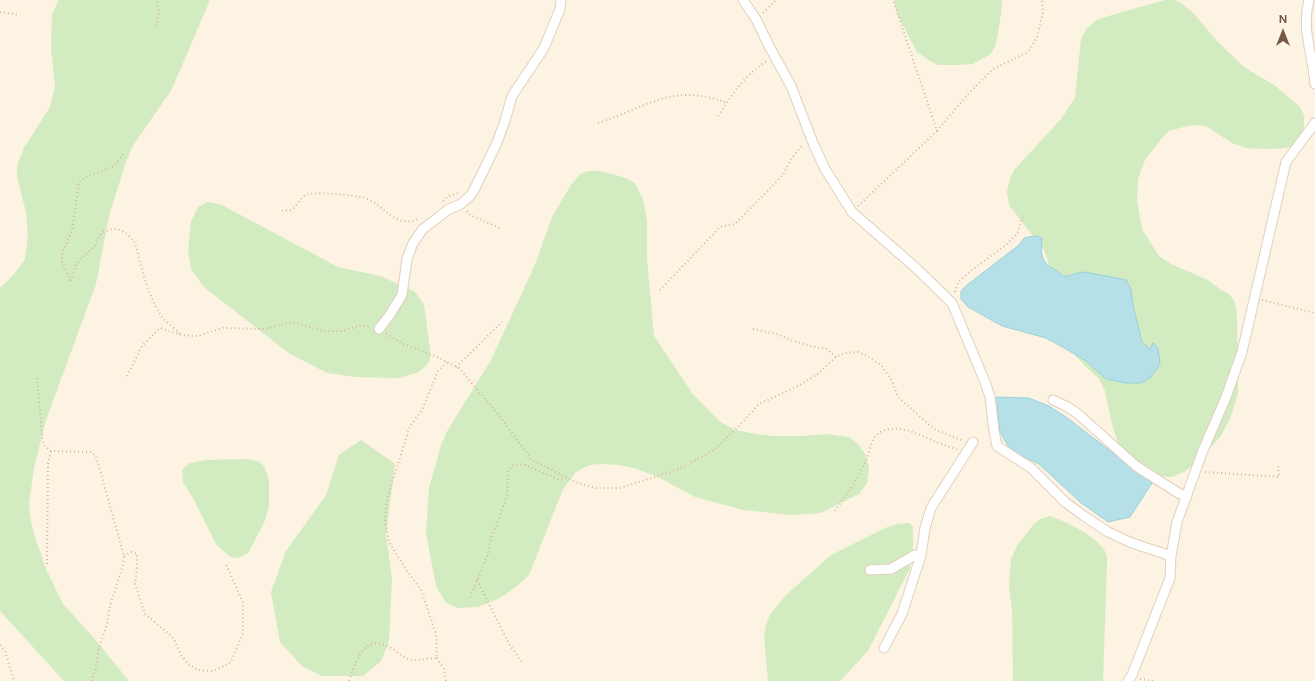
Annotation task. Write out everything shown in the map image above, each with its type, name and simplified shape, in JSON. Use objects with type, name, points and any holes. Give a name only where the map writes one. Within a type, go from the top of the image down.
[{"type":"street","points":[[379,329],[390,316],[402,295],[407,259],[413,243],[423,229],[449,209],[461,204],[470,196],[475,188],[496,145],[512,96],[544,48],[560,9],[562,0]]},
{"type":"street","points":[[743,0],[756,19],[791,86],[825,169],[852,212],[916,268],[952,303],[990,397],[997,446],[1031,468],[1065,502],[1108,532],[1132,543],[1171,556]]},
{"type":"street","points":[[1309,0],[1306,11],[1307,39],[1314,70],[1315,84]]},
{"type":"street","points":[[1130,678],[1170,578],[1171,556],[1177,522],[1202,453],[1226,397],[1242,352],[1286,162],[1315,123]]},
{"type":"street","points":[[1053,400],[1068,407],[1078,414],[1136,466],[1180,494],[1187,496]]},
{"type":"street","points":[[884,648],[902,614],[921,555],[931,508],[973,442]]},
{"type":"street","points":[[870,570],[891,569],[915,555],[921,555]]},
{"type":"path","points":[[156,0],[158,4],[158,18],[156,26]]},
{"type":"path","points":[[756,19],[776,0]]},
{"type":"path","points":[[893,0],[937,131]]},
{"type":"path","points":[[852,212],[937,131],[969,93],[993,69],[1028,52],[1037,37],[1043,12],[1042,0]]},
{"type":"path","points":[[0,12],[20,15]]},
{"type":"path","points":[[718,116],[741,82],[755,68],[774,56]]},
{"type":"path","points":[[598,122],[615,117],[645,104],[674,96],[689,94],[715,98],[727,103]]},
{"type":"path","points":[[660,290],[720,227],[735,224],[783,175],[791,159],[801,147],[812,140]]},
{"type":"path","points":[[123,154],[114,166],[84,178],[79,182],[72,232],[62,253],[62,262],[70,280],[72,279],[77,262],[95,245],[102,233],[115,228],[122,231],[130,236],[135,243],[150,296],[163,318],[181,335]]},
{"type":"path","points":[[443,201],[449,196],[475,188]]},
{"type":"path","points":[[282,210],[291,210],[306,195],[318,193],[364,198],[372,201],[392,216],[403,222],[413,221],[426,214]]},
{"type":"path","points":[[461,204],[470,215],[502,229]]},
{"type":"path","points":[[952,303],[958,282],[1006,245],[1017,234],[1023,217]]},
{"type":"path","points":[[1255,299],[1315,313]]},
{"type":"path","points":[[127,376],[142,346],[160,328],[181,335],[198,336],[223,328],[265,329],[292,322],[324,330],[342,331],[362,325],[379,329],[388,336],[404,344],[459,368],[498,414],[531,459],[575,482],[596,488],[620,488],[679,469],[714,450],[759,404],[800,385],[819,373],[836,357],[845,352],[858,352],[881,365],[892,381],[898,397],[934,429],[960,440],[973,442]]},
{"type":"path","points":[[456,367],[502,322]]},
{"type":"path","points":[[753,328],[777,334],[810,346],[827,349],[836,357]]},
{"type":"path","points":[[446,681],[444,669],[437,658],[436,635],[421,590],[389,542],[385,520],[387,499],[410,426],[422,410],[438,371],[447,362]]},
{"type":"path","points":[[37,378],[43,444],[51,451],[91,452],[96,456],[124,556],[123,565],[110,606],[107,624],[91,681]]},
{"type":"path","points":[[835,511],[860,474],[874,438],[880,431],[899,429],[916,433],[927,439],[952,448],[968,451]]},
{"type":"path","points":[[47,564],[48,464],[51,451]]},
{"type":"path","points":[[470,597],[488,554],[490,542],[507,496],[508,471],[512,466],[518,464],[525,466],[560,480],[567,478]]},
{"type":"path","points":[[1196,470],[1207,473],[1279,477],[1278,466]]},
{"type":"path","points":[[124,556],[130,552],[137,554],[135,584],[145,614],[174,639],[181,654],[188,664],[198,670],[212,672],[231,662],[243,633],[243,603],[226,564]]},
{"type":"path","points":[[477,580],[509,644],[522,662]]},
{"type":"path","points":[[349,681],[362,651],[371,644],[385,644],[411,660],[437,658]]},
{"type":"path","points":[[0,645],[5,651],[14,681]]},
{"type":"path","points":[[1130,678],[1153,681]]},
{"type":"green space","points":[[210,0],[172,89],[132,147],[124,168],[109,216],[96,284],[46,420],[34,468],[29,503],[34,534],[46,569],[63,604],[94,638],[129,681],[64,681],[0,611],[0,288],[14,274],[25,259],[28,236],[26,212],[17,177],[17,165],[24,148],[50,107],[55,86],[51,48],[52,15],[58,1]]},
{"type":"green space","points":[[894,0],[1002,0],[996,44],[991,54],[973,64],[938,65],[917,52],[897,14]]},
{"type":"green space","points":[[1165,0],[1175,0],[1181,3],[1194,14],[1218,42],[1242,65],[1274,85],[1300,107],[1304,116],[1304,128],[1296,145],[1287,148],[1246,148],[1232,143],[1206,126],[1187,126],[1169,131],[1145,160],[1138,179],[1137,201],[1142,229],[1159,256],[1171,264],[1208,280],[1229,294],[1235,302],[1237,315],[1238,393],[1231,416],[1221,436],[1199,460],[1184,472],[1172,477],[1142,475],[1123,462],[1111,420],[1105,391],[1099,379],[1084,365],[1059,337],[1051,270],[1044,250],[1009,205],[1007,192],[1010,178],[1015,169],[1061,119],[1075,98],[1081,39],[1087,28],[1097,20]]},
{"type":"green space","points":[[588,171],[599,171],[623,177],[635,183],[643,199],[647,221],[647,259],[654,336],[692,393],[719,421],[735,430],[772,436],[826,434],[849,437],[858,444],[865,454],[869,467],[867,483],[859,494],[821,513],[793,515],[743,510],[695,497],[658,477],[634,468],[619,465],[589,465],[576,472],[563,489],[529,575],[500,598],[478,607],[458,608],[446,603],[436,586],[426,533],[429,487],[440,448],[446,433],[491,360],[534,267],[553,215],[571,185],[580,174]]},
{"type":"green space","points":[[207,202],[220,204],[338,267],[380,276],[414,291],[424,304],[430,349],[430,360],[426,366],[419,372],[400,378],[356,377],[327,373],[290,354],[204,287],[191,269],[188,250],[191,222],[198,207]]},
{"type":"green space","points":[[361,440],[395,464],[386,534],[392,579],[389,641],[381,661],[363,676],[322,676],[302,666],[280,642],[271,592],[286,551],[326,495],[339,455]]},
{"type":"green space","points":[[246,459],[258,461],[264,466],[269,480],[269,507],[264,523],[248,553],[239,558],[230,557],[216,544],[193,498],[183,482],[182,470],[190,463],[205,460]]},
{"type":"green space","points":[[1050,516],[1073,526],[1090,536],[1102,547],[1106,554],[1103,681],[1013,681],[1012,611],[1009,586],[1011,559],[1018,544],[1034,524],[1040,519]]},
{"type":"green space","points":[[909,523],[913,526],[913,548],[910,568],[868,651],[840,681],[768,681],[764,637],[766,624],[771,613],[786,595],[831,555],[885,528],[897,524]]},
{"type":"water","points":[[1035,236],[1042,238],[1042,253],[1045,262],[1063,276],[1085,272],[1126,280],[1131,289],[1133,305],[1142,342],[1150,349],[1153,343],[1158,348],[1160,363],[1150,378],[1141,383],[1126,383],[1106,379],[1086,361],[1066,349],[1046,338],[1002,326],[968,307],[961,299],[961,291],[967,285],[1019,245],[1024,238]]},
{"type":"water","points":[[997,397],[1029,398],[1049,406],[1066,417],[1152,483],[1130,517],[1108,522],[1080,502],[1039,464],[1018,454],[1008,446],[1000,432]]}]
